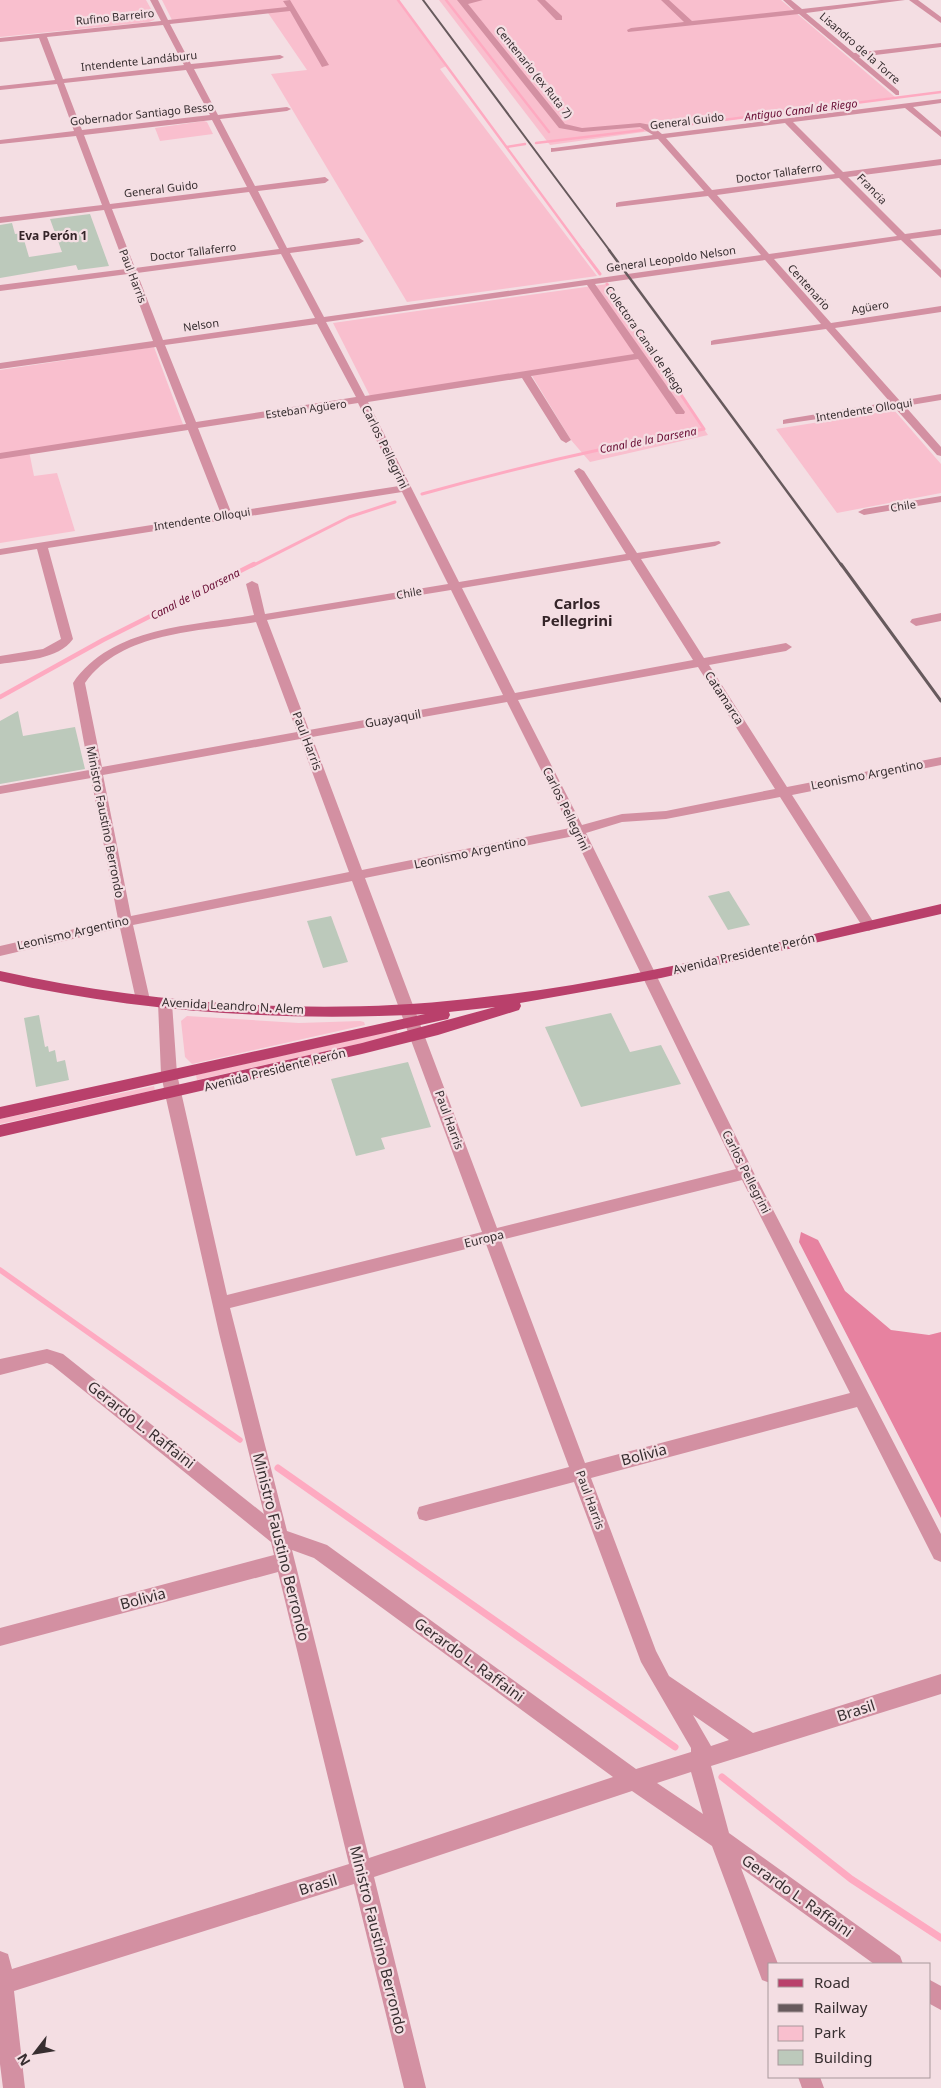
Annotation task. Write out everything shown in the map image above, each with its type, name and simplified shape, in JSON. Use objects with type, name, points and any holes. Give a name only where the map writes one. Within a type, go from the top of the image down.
[{"type":"main road","name":"Avenida Presidente Perón","points":[[0,1131],[173,1094],[478,1004],[650,975],[941,910]]},
{"type":"main road","name":"Avenida Leandro N. Alem","points":[[0,976],[34,984],[143,1000],[230,1008],[338,1012],[412,1023]]},
{"type":"main road","name":"Avenida Presidente Perón","points":[[0,1113],[169,1074],[412,1023],[459,1025],[546,994]]},
{"type":"street","points":[[154,0],[166,22]]},
{"type":"street","points":[[286,0],[325,65]]},
{"type":"street","points":[[462,1],[479,0]]},
{"type":"street","points":[[541,0],[559,18]]},
{"type":"street","points":[[665,0],[690,23]]},
{"type":"street","name":"Lisandro de la Torre","points":[[787,0],[896,93]]},
{"type":"street","points":[[630,30],[901,0]]},
{"type":"street","points":[[913,0],[941,21]]},
{"type":"street","name":"Centenario (ex Ruta 7)","points":[[462,1],[562,126],[582,130],[640,125],[648,127],[660,136]]},
{"type":"street","name":"Rufino Barreiro","points":[[0,40],[292,9]]},
{"type":"street","name":"Carlos Pellegrini","points":[[166,22],[214,118],[362,400],[650,975],[746,1173],[941,1553]]},
{"type":"street","name":"Paul Harris","points":[[42,35],[131,271],[227,515]]},
{"type":"street","points":[[852,56],[941,45]]},
{"type":"street","name":"Intendente Landáburu","points":[[0,88],[280,57]]},
{"type":"street","name":"General Guido","points":[[554,150],[941,101]]},
{"type":"street","points":[[906,105],[941,135]]},
{"type":"street","name":"Gobernador Santiago Besso","points":[[0,142],[287,109]]},
{"type":"street","name":"Francia","points":[[786,120],[941,276]]},
{"type":"street","name":"Centenario","points":[[660,136],[941,453]]},
{"type":"street","name":"Doctor Tallaferro","points":[[619,205],[941,162]]},
{"type":"street","name":"General Guido","points":[[0,220],[325,180]]},
{"type":"street","name":"General Leopoldo Nelson","points":[[405,308],[941,232]]},
{"type":"street","name":"Doctor Tallaferro","points":[[0,288],[359,241]]},
{"type":"street","name":"Colectora Canal de Riego","points":[[589,282],[680,412]]},
{"type":"street","name":"Nelson","points":[[0,366],[405,308]]},
{"type":"street","name":"Agüero","points":[[714,343],[941,309]]},
{"type":"street","name":"Esteban Agüero","points":[[0,456],[641,356]]},
{"type":"street","points":[[525,375],[566,440]]},
{"type":"street","name":"Intendente Olloqui","points":[[787,422],[941,397]]},
{"type":"street","name":"Catamarca","points":[[579,471],[635,556],[869,926]]},
{"type":"street","name":"Intendente Olloqui","points":[[0,552],[405,488]]},
{"type":"street","name":"Chile","points":[[864,512],[941,499]]},
{"type":"street","name":"Chile","points":[[107,655],[126,644],[143,638],[715,543]]},
{"type":"street","points":[[0,660],[53,650],[65,644],[67,639],[42,546]]},
{"type":"street","name":"Paul Harris","points":[[252,584],[262,619],[305,736],[648,1655],[660,1680],[701,1746],[701,1772],[722,1844]]},
{"type":"street","points":[[916,622],[941,617]]},
{"type":"street","name":"Guayaquil","points":[[0,790],[786,647]]},
{"type":"street","name":"Ministro Faustino Berrondo","points":[[107,655],[92,665],[79,682],[95,774],[143,1000]]},
{"type":"street","name":"Leonismo Argentino","points":[[0,951],[125,922],[577,832],[622,818],[666,815],[784,790],[941,761]]},
{"type":"street","name":"Ministro Faustino Berrondo","points":[[165,1002],[169,1074],[222,1303],[240,1391],[285,1561],[414,2088]]},
{"type":"street","name":"Europa","points":[[222,1303],[746,1173]]},
{"type":"street","name":"Gerardo L. Raffaini","points":[[0,1367],[47,1356],[57,1360],[279,1537],[320,1551],[634,1780],[676,1808],[722,1844],[891,1963]]},
{"type":"street","name":"Bolivia","points":[[426,1513],[862,1398]]},
{"type":"street","name":"Bolivia","points":[[0,1637],[285,1561]]},
{"type":"street","points":[[660,1680],[751,1743]]},
{"type":"street","name":"Brasil","points":[[1,1977],[361,1871],[634,1780],[941,1684]]},
{"type":"street","points":[[722,1844],[768,1967]]},
{"type":"street","points":[[1,1977],[14,2088]]},
{"type":"green space","points":[[0,0],[146,0],[155,16],[154,20],[149,22],[0,37]]},
{"type":"green space","points":[[162,0],[398,0],[446,66],[440,69],[597,276],[407,302],[271,74],[307,70],[266,10],[172,20]]},
{"type":"green space","points":[[439,0],[781,0],[895,97],[550,145]]},
{"type":"green space","points":[[207,122],[213,134],[160,141],[155,128]]},
{"type":"green space","points":[[607,284],[708,435],[590,462],[571,440],[529,371],[370,396],[333,323]]},
{"type":"green space","points":[[154,347],[184,427],[29,451],[34,476],[57,473],[75,531],[0,543],[0,370]]},
{"type":"green space","points":[[894,410],[941,464],[941,493],[837,513],[776,429]]},
{"type":"green space","points":[[187,1016],[299,1023],[360,1021],[364,1022],[365,1025],[192,1064],[185,1057],[181,1021]]},
{"type":"green space","points":[[396,1030],[398,1035],[197,1080],[196,1075]]},
{"type":"green space","points":[[154,1086],[155,1090],[0,1124],[0,1119]]},
{"type":"shaded area","points":[[801,1232],[818,1240],[845,1291],[891,1330],[929,1335],[941,1332],[941,1518],[799,1242]]},
{"type":"building","points":[[90,214],[109,266],[78,270],[76,265],[0,278],[0,225],[12,223],[15,234],[22,233],[29,257],[62,252],[50,219]]},
{"type":"building","points":[[18,711],[23,736],[75,727],[85,769],[0,784],[0,721]]},
{"type":"building","points":[[729,891],[750,925],[728,930],[708,896]]},
{"type":"building","points":[[331,916],[348,962],[323,968],[307,921]]},
{"type":"building","points":[[611,1013],[630,1052],[661,1045],[681,1084],[581,1107],[545,1027]]},
{"type":"building","points":[[39,1015],[45,1047],[48,1046],[49,1052],[55,1050],[57,1062],[65,1060],[69,1080],[36,1087],[24,1018]]},
{"type":"building","points":[[408,1062],[431,1127],[381,1138],[385,1149],[356,1156],[331,1079]]},
{"type":"waterway","name":"Antiguo Canal de Riego","points":[[398,0],[583,251]]},
{"type":"waterway","points":[[446,0],[549,132]]},
{"type":"waterway","name":"Antiguo Canal de Riego","points":[[661,128],[941,92]]},
{"type":"waterway","name":"Antiguo Canal de Riego","points":[[536,143],[643,130]]},
{"type":"waterway","name":"Antiguo Canal de Riego","points":[[507,147],[525,144]]},
{"type":"waterway","points":[[582,250],[600,274]]},
{"type":"waterway","name":"Canal de la Darsena","points":[[422,494],[562,458],[704,429],[607,284]]},
{"type":"waterway","name":"Canal de la Darsena","points":[[252,566],[349,517],[395,502]]},
{"type":"waterway","name":"Canal de la Darsena","points":[[0,697],[103,640],[254,564]]},
{"type":"waterway","points":[[0,1270],[240,1440]]},
{"type":"waterway","points":[[278,1468],[675,1747]]},
{"type":"waterway","points":[[722,1777],[851,1879],[941,1938]]},
{"type":"railway","points":[[423,0],[610,251]]},
{"type":"railway","points":[[609,250],[842,566]]},
{"type":"railway","points":[[841,564],[941,701]]},
{"type":"district","name":"Eva Perón 1","points":[[53,236]]},
{"type":"district","name":"Carlos Pellegrini","points":[[577,612]]}]
